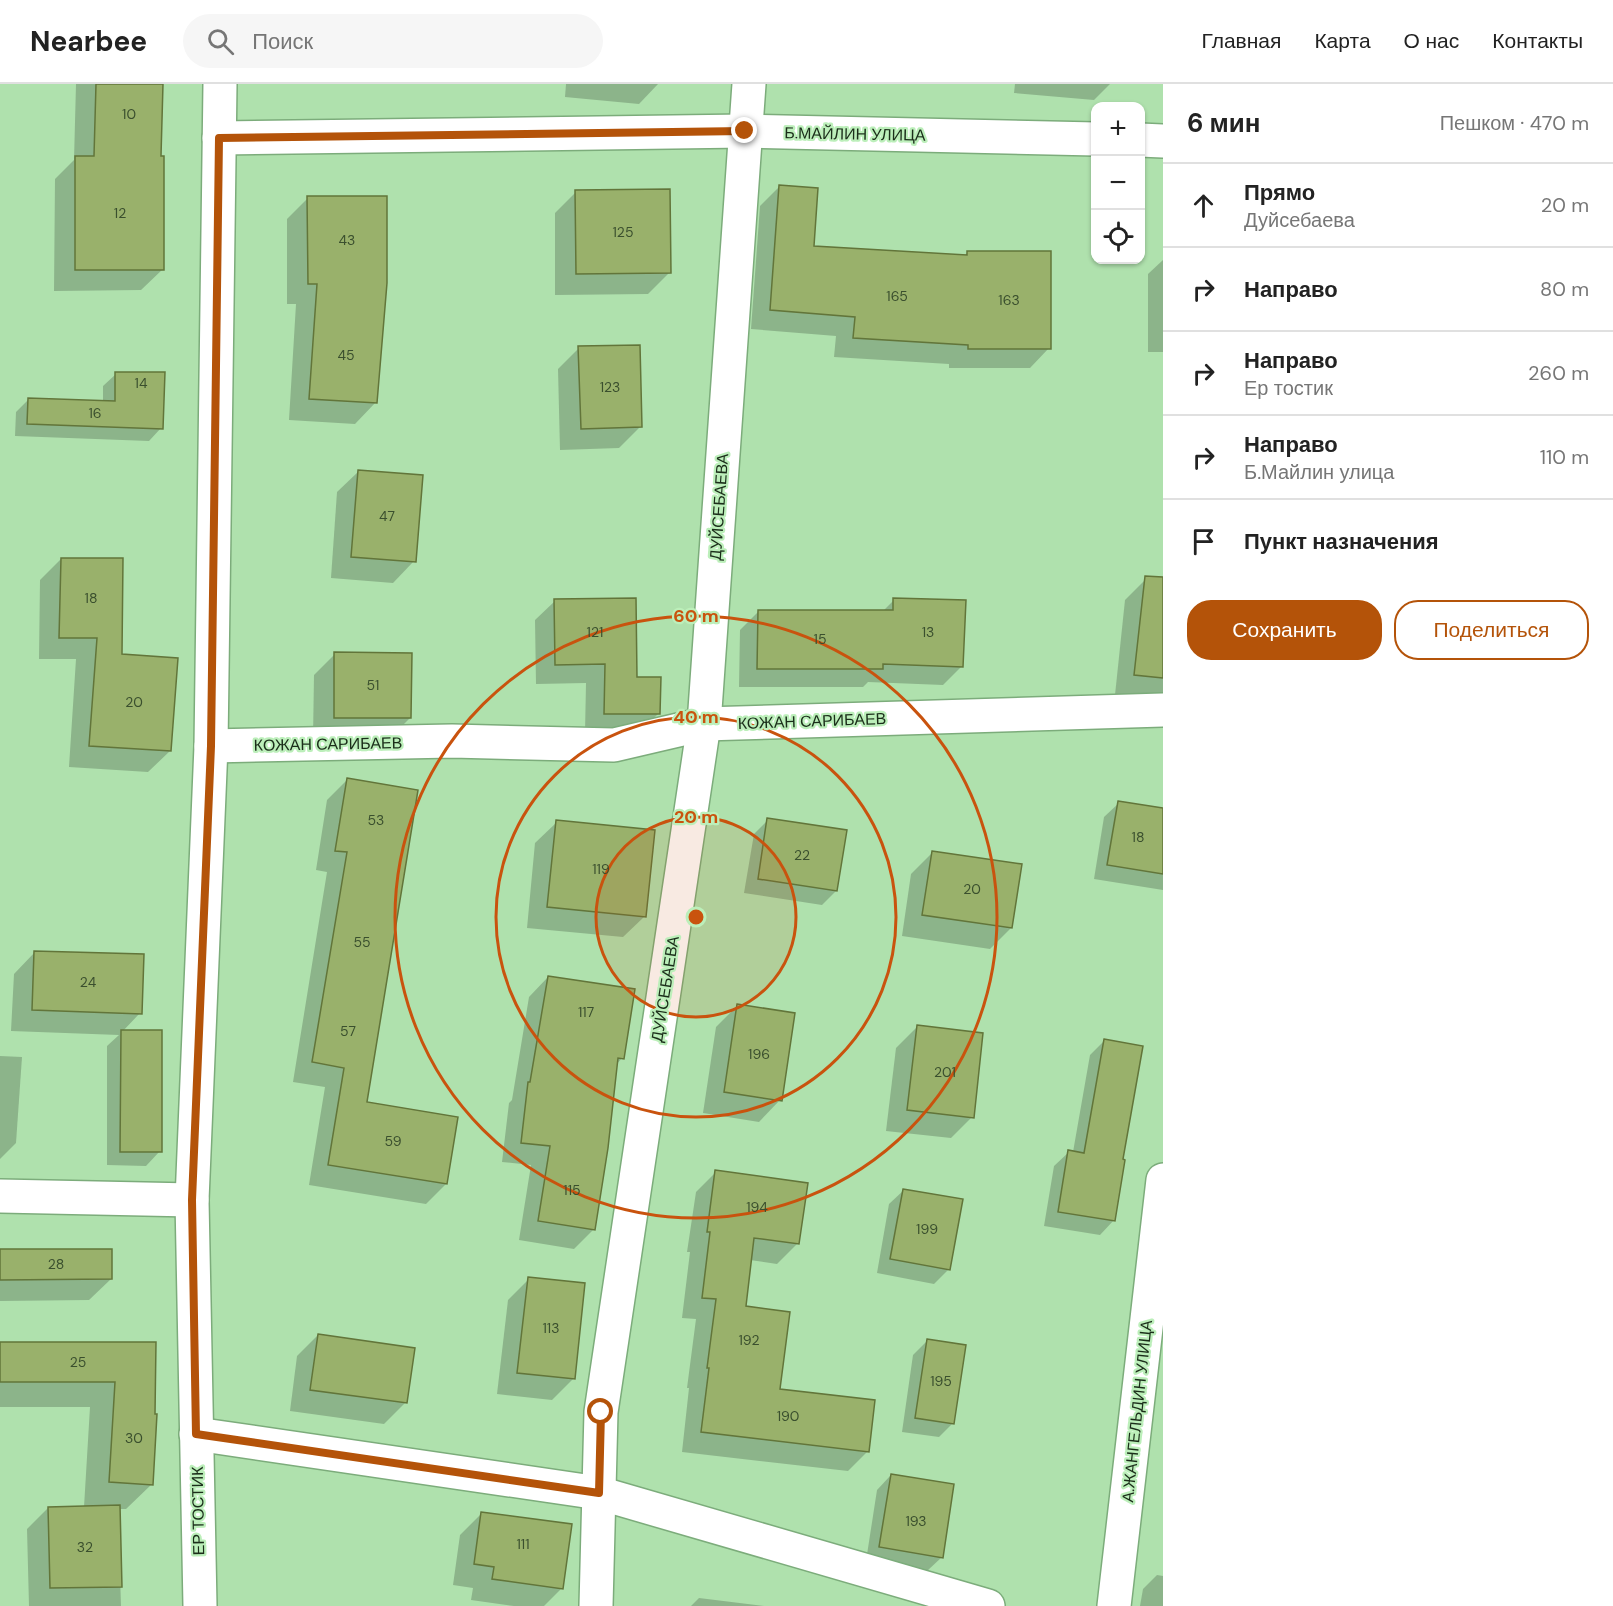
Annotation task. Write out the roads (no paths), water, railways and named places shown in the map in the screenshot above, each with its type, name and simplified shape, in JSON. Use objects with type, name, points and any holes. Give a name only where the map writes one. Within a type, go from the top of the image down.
[{"type":"street","name":"ЕР ТОСТИК","points":[[200,1606],[192,1200],[211,746],[220,84]]},
{"type":"street","name":"ДУЙСЕБАЕВА","points":[[596,1606],[601,1412],[704,724],[749,84]]},
{"type":"street","name":"Б.МАЙЛИН УЛИЦА","points":[[219,138],[745,131],[1091,139]]},
{"type":"street","points":[[1145,140],[1163,141]]},
{"type":"street","name":"КОЖАН САРИБАЕВ","points":[[211,746],[452,741],[614,745],[704,724],[1163,710]]},
{"type":"street","name":"А.ЖАНГЕЛЬДИН УЛИЦА","points":[[1114,1606],[1163,1180]]},
{"type":"street","points":[[0,1196],[192,1200]]},
{"type":"street","points":[[196,1434],[599,1493],[988,1606]]}]
